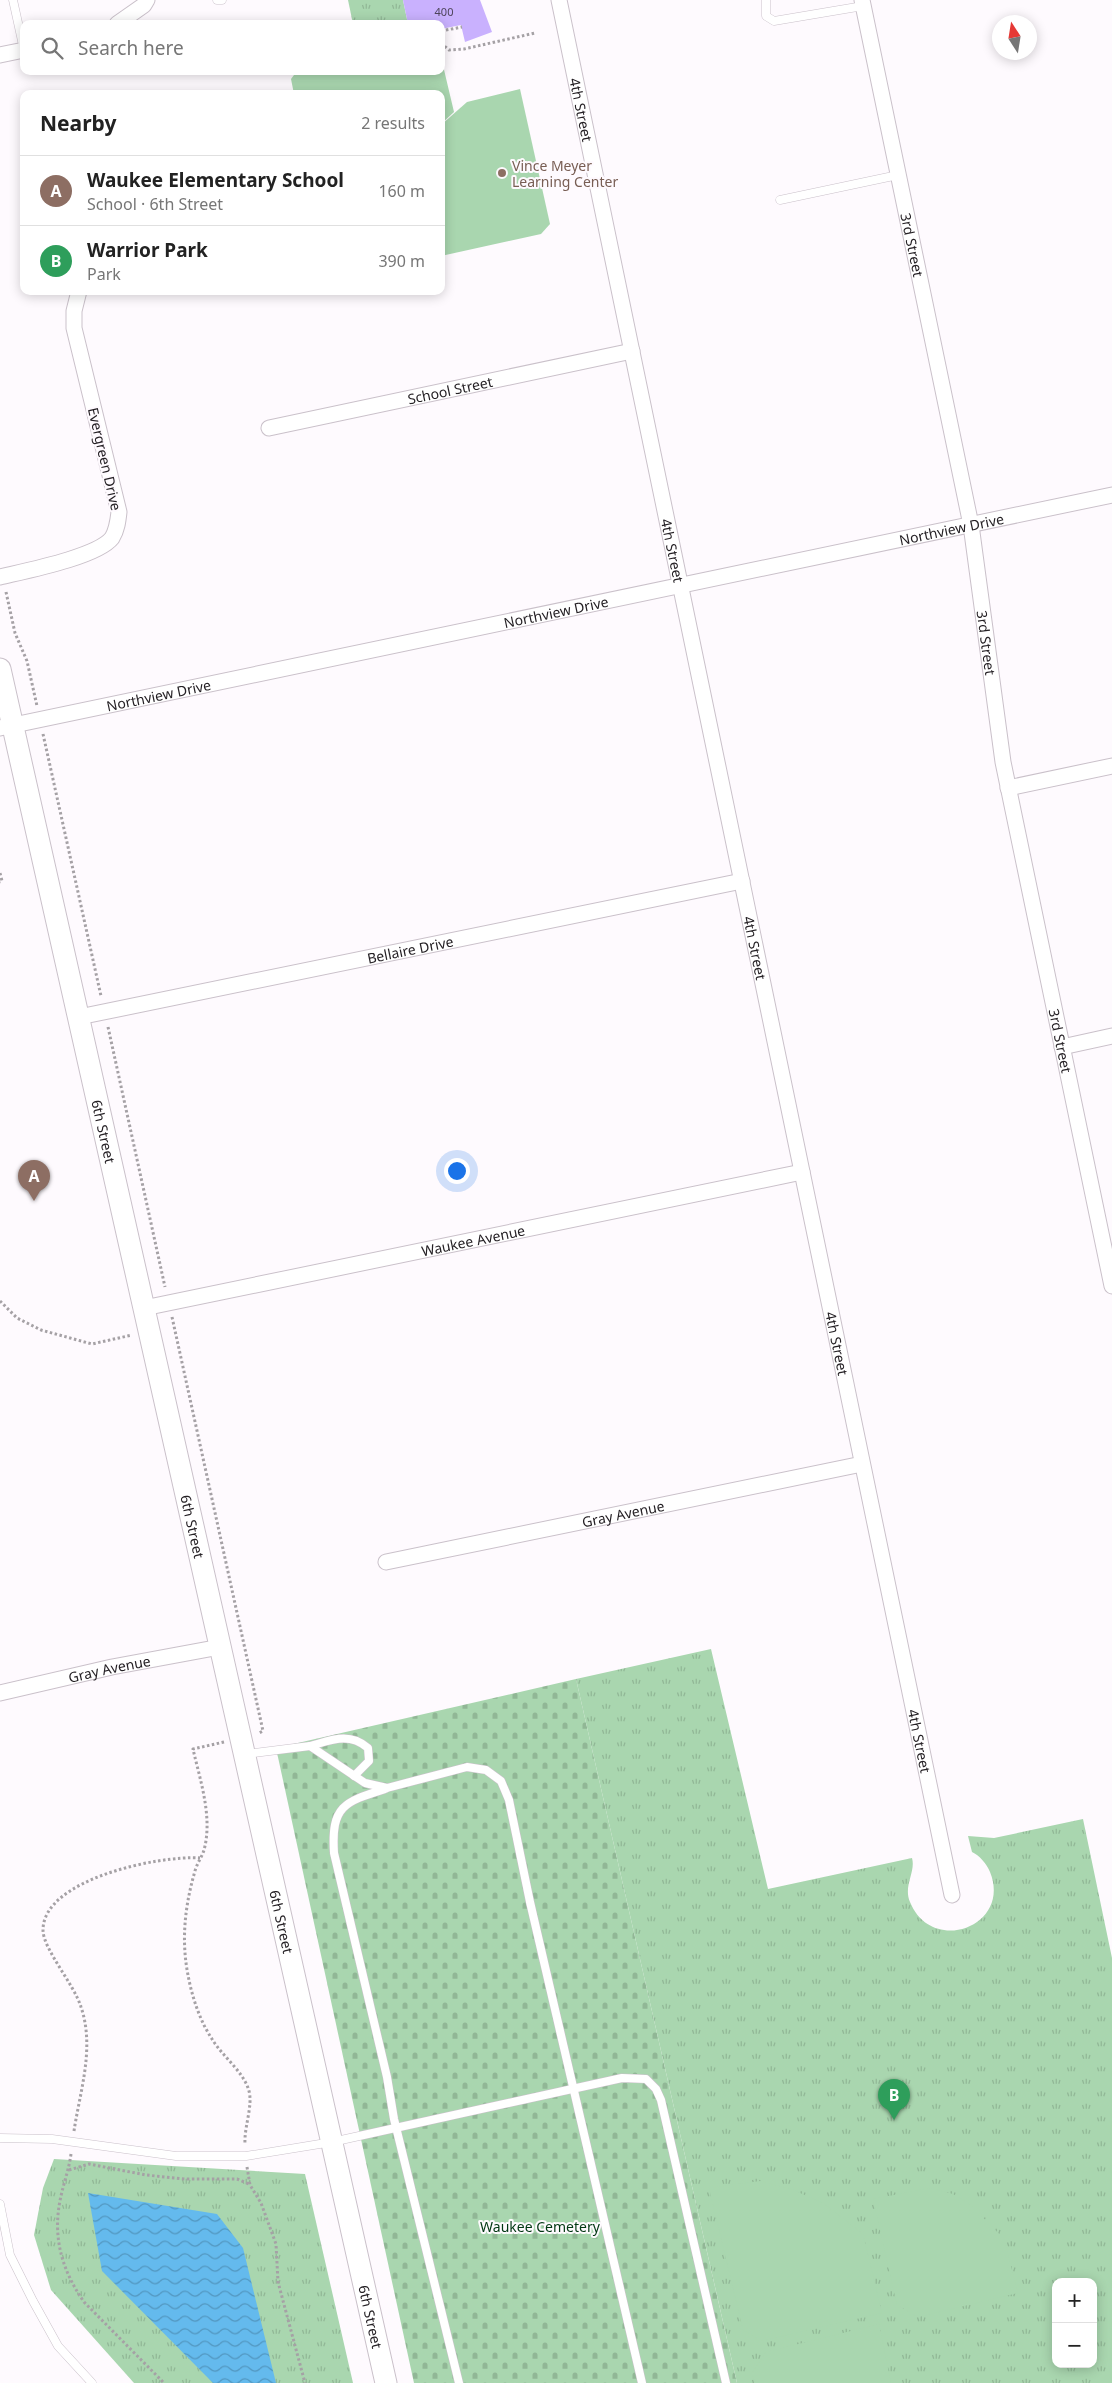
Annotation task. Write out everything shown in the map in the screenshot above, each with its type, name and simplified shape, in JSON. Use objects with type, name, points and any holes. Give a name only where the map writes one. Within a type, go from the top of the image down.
[{"type":"main road","name":"6th Street","points":[[0,669],[6,726],[78,1017],[386,2383]]},
{"type":"street","name":"4th Street","points":[[559,0],[952,1896]]},
{"type":"street","points":[[122,20],[146,2]]},
{"type":"street","name":"3rd Street","points":[[863,3],[971,525],[1008,788],[1112,1286]]},
{"type":"street","points":[[0,55],[20,51]]},
{"type":"street","name":"Evergreen Drive","points":[[1,577],[80,557],[111,539],[118,526],[119,512],[74,328],[74,311],[77,295]]},
{"type":"street","name":"School Street","points":[[269,428],[632,351]]},
{"type":"street","name":"Northview Drive","points":[[6,726],[1112,495]]},
{"type":"street","points":[[1008,788],[1112,766]]},
{"type":"street","name":"Bellaire Drive","points":[[78,1017],[742,880]]},
{"type":"street","points":[[1062,1047],[1112,1036]]},
{"type":"street","name":"Waukee Avenue","points":[[144,1308],[802,1172]]},
{"type":"street","name":"Gray Avenue","points":[[386,1562],[862,1464]]},
{"type":"street","name":"Gray Avenue","points":[[0,1693],[112,1667],[220,1647]]},
{"type":"lane","points":[[13,0],[20,32]]},
{"type":"lane","points":[[766,0],[766,16],[774,21],[863,3]]},
{"type":"lane","points":[[780,200],[898,175]]},
{"type":"lane","points":[[244,1754],[310,1746],[339,1739],[357,1739],[368,1748],[369,1761],[354,1776]]},
{"type":"lane","points":[[310,1746],[365,1783],[387,1788]]},
{"type":"lane","points":[[459,2383],[396,2128],[387,2077],[339,1876],[332,1830],[339,1812],[352,1799],[387,1788],[467,1768],[486,1770],[501,1781],[509,1800],[573,2089],[642,2383]]},
{"type":"lane","points":[[0,2138],[52,2139],[176,2156],[246,2156],[332,2142],[633,2077],[646,2079],[656,2089],[661,2100],[726,2383]]},
{"type":"lane","points":[[0,2204],[10,2255],[33,2301],[58,2346],[92,2383]]},
{"type":"path","points":[[445,30],[462,27]]},
{"type":"path","points":[[445,46],[449,50],[464,49],[534,33]]},
{"type":"path","points":[[1,577],[15,633],[27,661],[37,706]]},
{"type":"path","points":[[36,747],[46,745]]},
{"type":"path","points":[[0,872],[2,881],[0,882]]},
{"type":"path","points":[[0,1301],[17,1318],[40,1330],[92,1344],[126,1337]]},
{"type":"path","points":[[171,1313],[263,1732]]},
{"type":"path","points":[[223,1742],[193,1749],[206,1812],[204,1849],[186,1904],[184,1936],[188,1976],[196,2003],[211,2038],[244,2081],[249,2092],[249,2107],[244,2131],[250,2185],[261,2203],[273,2234],[278,2282],[305,2383]]},
{"type":"path","points":[[164,2383],[84,2302],[73,2286],[65,2268],[57,2234],[60,2197],[68,2170],[85,2073],[86,2033],[82,2009],[72,1985],[46,1946],[43,1932],[45,1919],[52,1906],[64,1896],[96,1879],[130,1866],[161,1860],[200,1858]]},
{"type":"path","points":[[68,2170],[89,2164],[146,2175],[185,2179],[237,2178],[250,2185]]},
{"type":"green space","points":[[348,0],[403,0],[407,20],[352,20]]},
{"type":"green space","points":[[445,74],[454,112],[445,120],[445,90],[293,90],[291,79],[294,75]]},
{"type":"green space","points":[[520,89],[550,224],[541,234],[445,255],[445,121],[467,102]]},
{"type":"green space","points":[[711,1649],[768,1889],[912,1858],[913,1863],[908,1896],[921,1918],[935,1928],[951,1930],[966,1928],[980,1919],[990,1907],[994,1891],[989,1869],[972,1852],[968,1836],[994,1838],[1083,1819],[1112,1958],[1112,2383],[737,2383],[576,1679]]},
{"type":"green space","name":"Waukee Cemetery","points":[[576,1679],[737,2383],[414,2383],[276,1748]]},
{"type":"green space","points":[[54,2159],[305,2174],[353,2383],[134,2383],[51,2290],[34,2235],[43,2188]]},
{"type":"green space","points":[[760,2181],[791,2189],[823,2203],[863,2234],[882,2313],[762,2341],[743,2330],[709,2188]]},
{"type":"green space","points":[[930,2188],[953,2194],[971,2205],[1004,2239],[1018,2293],[918,2317],[897,2305],[873,2199]]},
{"type":"green space","points":[[879,2324],[891,2383],[755,2383],[752,2373],[766,2352]]},
{"type":"water","points":[[88,2193],[217,2214],[243,2248],[276,2383],[213,2383],[102,2271]]},
{"type":"building","points":[[403,0],[480,0],[492,32],[465,42],[461,25],[445,28],[445,20],[407,20]]},
{"type":"place","name":"Vince Meyer Learning Center","points":[[502,173]]},
{"type":"place","name":"Waukee Elementary School","points":[[34,1201]]},
{"type":"place","name":"Warrior Park","points":[[894,2120]]}]
